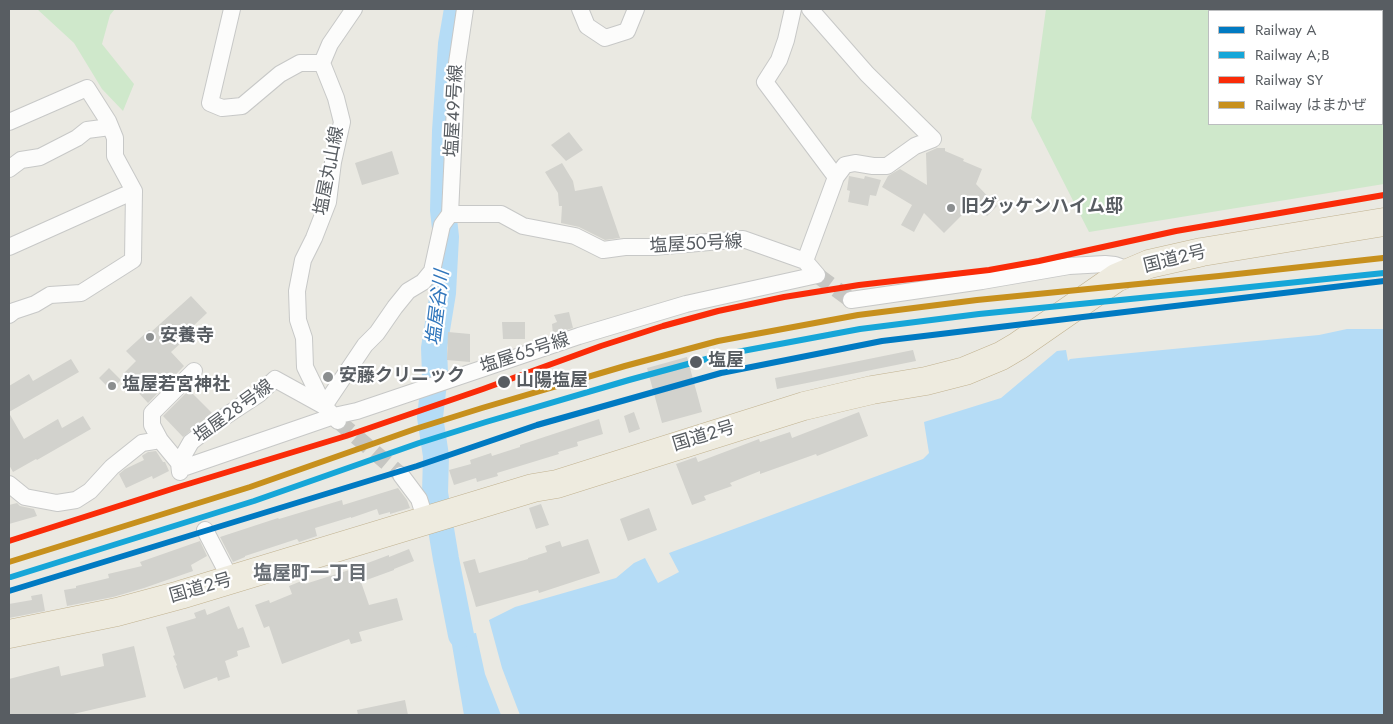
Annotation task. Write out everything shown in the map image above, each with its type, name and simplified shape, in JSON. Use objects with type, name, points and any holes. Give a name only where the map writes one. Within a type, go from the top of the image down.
[{"type":"highway","name":"国道2号","points":[[9,634],[117,612],[231,580],[533,488],[557,484],[804,406],[872,390],[926,381],[964,371],[1001,356],[1124,274],[1149,264],[1202,252],[1384,222]]},
{"type":"street","points":[[232,9],[210,103],[222,108],[242,106],[280,74],[300,63],[322,63],[330,44],[354,9]]},
{"type":"street","name":"塩屋４９号線","points":[[332,414],[365,345],[377,333],[408,291],[423,282],[432,270],[446,218],[457,63],[465,9]]},
{"type":"street","points":[[580,9],[587,26],[606,38],[627,31],[636,9]]},
{"type":"street","points":[[793,9],[779,60],[765,82],[836,177]]},
{"type":"street","points":[[805,261],[836,177],[845,165],[856,163],[887,166],[915,146],[933,139],[867,74],[810,9]]},
{"type":"street","name":"塩屋丸山線","points":[[322,63],[336,98],[342,122],[333,162],[328,202],[303,260],[297,291],[298,320],[304,338],[305,367],[332,414]]},
{"type":"street","points":[[9,122],[86,88],[108,121],[114,138],[114,156],[134,191],[132,260],[81,292],[50,295],[35,304],[10,309]]},
{"type":"street","points":[[9,169],[21,160],[40,157],[77,138],[87,130],[110,127]]},
{"type":"street","points":[[9,247],[134,191]]},
{"type":"street","name":"塩屋５０号線","points":[[446,218],[500,214],[523,226],[575,236],[603,250],[743,239],[805,261]]},
{"type":"street","name":"塩屋６５号線","points":[[180,468],[332,414],[357,411],[579,336],[686,304],[818,275],[805,261]]},
{"type":"street","points":[[851,300],[1069,266],[1115,264],[1124,274]]},
{"type":"street","points":[[180,468],[152,426],[152,413],[194,371]]},
{"type":"street","name":"塩屋２８号線","points":[[180,468],[191,442],[218,421],[259,394],[275,379],[332,414]]},
{"type":"street","points":[[9,484],[25,497],[57,503],[76,500],[90,491],[112,467],[142,443],[160,440]]},
{"type":"street","points":[[401,475],[436,518]]},
{"type":"street","points":[[205,530],[231,580]]},
{"type":"green space","points":[[37,9],[115,9],[110,15],[102,44],[134,84],[123,111],[102,89],[74,43]]},
{"type":"green space","points":[[1046,9],[1384,9],[1384,184],[1089,232],[1031,118]]},
{"type":"water","points":[[1347,329],[1384,329],[1384,715],[520,715],[502,668],[489,620],[515,607],[616,578],[634,563],[645,558],[658,583],[679,572],[669,553],[923,459],[929,453],[924,422],[1001,398],[1057,351],[1066,350],[1068,361],[1079,358],[1319,335]]},
{"type":"water","points":[[476,633],[485,674],[501,715],[464,715],[451,639],[461,635]]},
{"type":"building","points":[[569,132],[583,150],[566,161],[551,145]]},
{"type":"building","points":[[937,148],[945,148],[945,151],[982,169],[976,184],[997,206],[987,216],[975,204],[944,233],[924,213],[914,232],[901,225],[912,205],[882,187],[888,176],[900,169],[927,185],[926,153]]},
{"type":"building","points":[[392,151],[399,174],[362,185],[355,163]]},
{"type":"building","points":[[562,163],[573,181],[575,191],[602,186],[620,238],[605,240],[579,227],[561,223],[562,206],[559,206],[558,193],[545,172]]},
{"type":"building","points":[[849,176],[864,179],[865,176],[881,180],[876,196],[870,195],[868,206],[848,202],[850,191],[847,190]]},
{"type":"building","points":[[191,296],[207,313],[190,329],[193,332],[171,352],[184,366],[148,403],[122,375],[136,361],[126,351],[149,330],[151,332]]},
{"type":"building","points":[[569,312],[573,328],[553,334],[552,324],[557,322],[554,315]]},
{"type":"building","points":[[502,322],[525,322],[525,339],[503,339]]},
{"type":"building","points":[[448,332],[470,334],[470,362],[447,360]]},
{"type":"building","points":[[913,350],[916,361],[777,389],[775,378]]},
{"type":"building","points":[[687,357],[702,412],[662,423],[647,368]]},
{"type":"building","points":[[71,359],[79,372],[9,412],[9,386],[29,374],[33,381]]},
{"type":"building","points":[[109,368],[121,380],[111,390],[99,378]]},
{"type":"building","points":[[189,390],[212,413],[183,437],[163,416]]},
{"type":"building","points":[[634,412],[640,429],[629,433],[624,416]]},
{"type":"building","points":[[859,412],[868,436],[817,456],[816,454],[760,474],[760,471],[730,483],[732,486],[704,496],[706,500],[692,505],[676,464],[696,457],[698,462],[759,439],[760,442],[790,432],[792,438]]},
{"type":"building","points":[[9,413],[24,439],[58,419],[62,428],[83,416],[91,429],[13,472],[9,465]]},
{"type":"building","points":[[599,419],[603,434],[577,442],[578,446],[558,452],[559,454],[497,473],[498,476],[477,482],[476,478],[454,485],[449,470],[471,464],[470,460],[491,453],[492,456]]},
{"type":"building","points":[[156,451],[163,462],[165,462],[169,471],[153,479],[152,476],[126,488],[119,474],[144,460],[143,455]]},
{"type":"building","points":[[398,488],[407,500],[410,508],[379,515],[377,509],[315,528],[317,536],[299,542],[297,539],[245,556],[233,562],[220,537],[342,500],[343,505]]},
{"type":"building","points":[[17,503],[20,506],[34,509],[37,516],[9,524],[9,505]]},
{"type":"building","points":[[541,504],[549,525],[536,529],[529,508]]},
{"type":"building","points":[[649,508],[657,530],[628,541],[620,519]]},
{"type":"building","points":[[588,539],[600,573],[539,593],[538,590],[476,607],[463,562],[475,559],[479,573],[547,552],[545,546],[560,541],[562,547]]},
{"type":"building","points":[[200,541],[207,556],[191,565],[193,571],[113,597],[67,606],[64,590],[109,578],[108,574],[142,566],[140,562]]},
{"type":"building","points":[[409,549],[414,561],[361,582],[369,605],[397,598],[403,620],[359,632],[362,641],[351,644],[349,639],[282,664],[269,626],[264,628],[255,605],[269,600],[270,603],[292,594],[289,586],[304,580],[305,584]]},
{"type":"building","points":[[42,594],[45,611],[9,618],[9,604],[32,600],[31,596]]},
{"type":"building","points":[[229,606],[238,629],[243,627],[250,647],[237,651],[238,656],[225,661],[230,677],[218,681],[217,677],[184,689],[166,627],[196,618],[194,613],[205,609],[207,615]]},
{"type":"building","points":[[134,646],[146,697],[69,715],[9,715],[9,679],[59,666],[61,676],[104,666],[102,654]]},
{"type":"building","points":[[405,700],[408,715],[358,715],[357,710]]},
{"type":"waterway","name":"塩屋谷川","points":[[457,9],[451,44],[445,131],[443,210],[446,237],[443,293],[434,348],[435,374],[430,417],[436,456],[435,493],[461,635]]},
{"type":"tunnel","points":[[817,275],[851,300]]},
{"type":"tunnel","points":[[338,421],[401,475]]},
{"type":"rail line","name":"SY","points":[[9,541],[346,436],[601,346],[718,311],[784,297],[859,285],[989,270],[1176,231],[1384,195]]},
{"type":"rail line","name":"はまかぜ","points":[[9,562],[250,487],[415,429],[482,408],[718,341],[858,315],[977,300],[1383,258]]},
{"type":"rail line","name":"A;B","points":[[11,577],[254,501],[419,443],[486,422],[721,355],[860,329],[979,314],[1384,273]]},
{"type":"rail line","name":"A","points":[[9,591],[417,466],[537,425],[721,373],[882,341],[1384,281]]},
{"type":"place","name":"旧グッケンハイム邸","points":[[951,208]]},
{"type":"place","name":"安養寺","points":[[150,337]]},
{"type":"place","name":"塩屋","points":[[696,362]]},
{"type":"place","name":"安藤クリニック","points":[[328,377]]},
{"type":"place","name":"山陽塩屋","points":[[504,382]]},
{"type":"place","name":"塩屋若宮神社","points":[[112,386]]},
{"type":"district","name":"塩屋町一丁目","points":[[310,574]]}]
